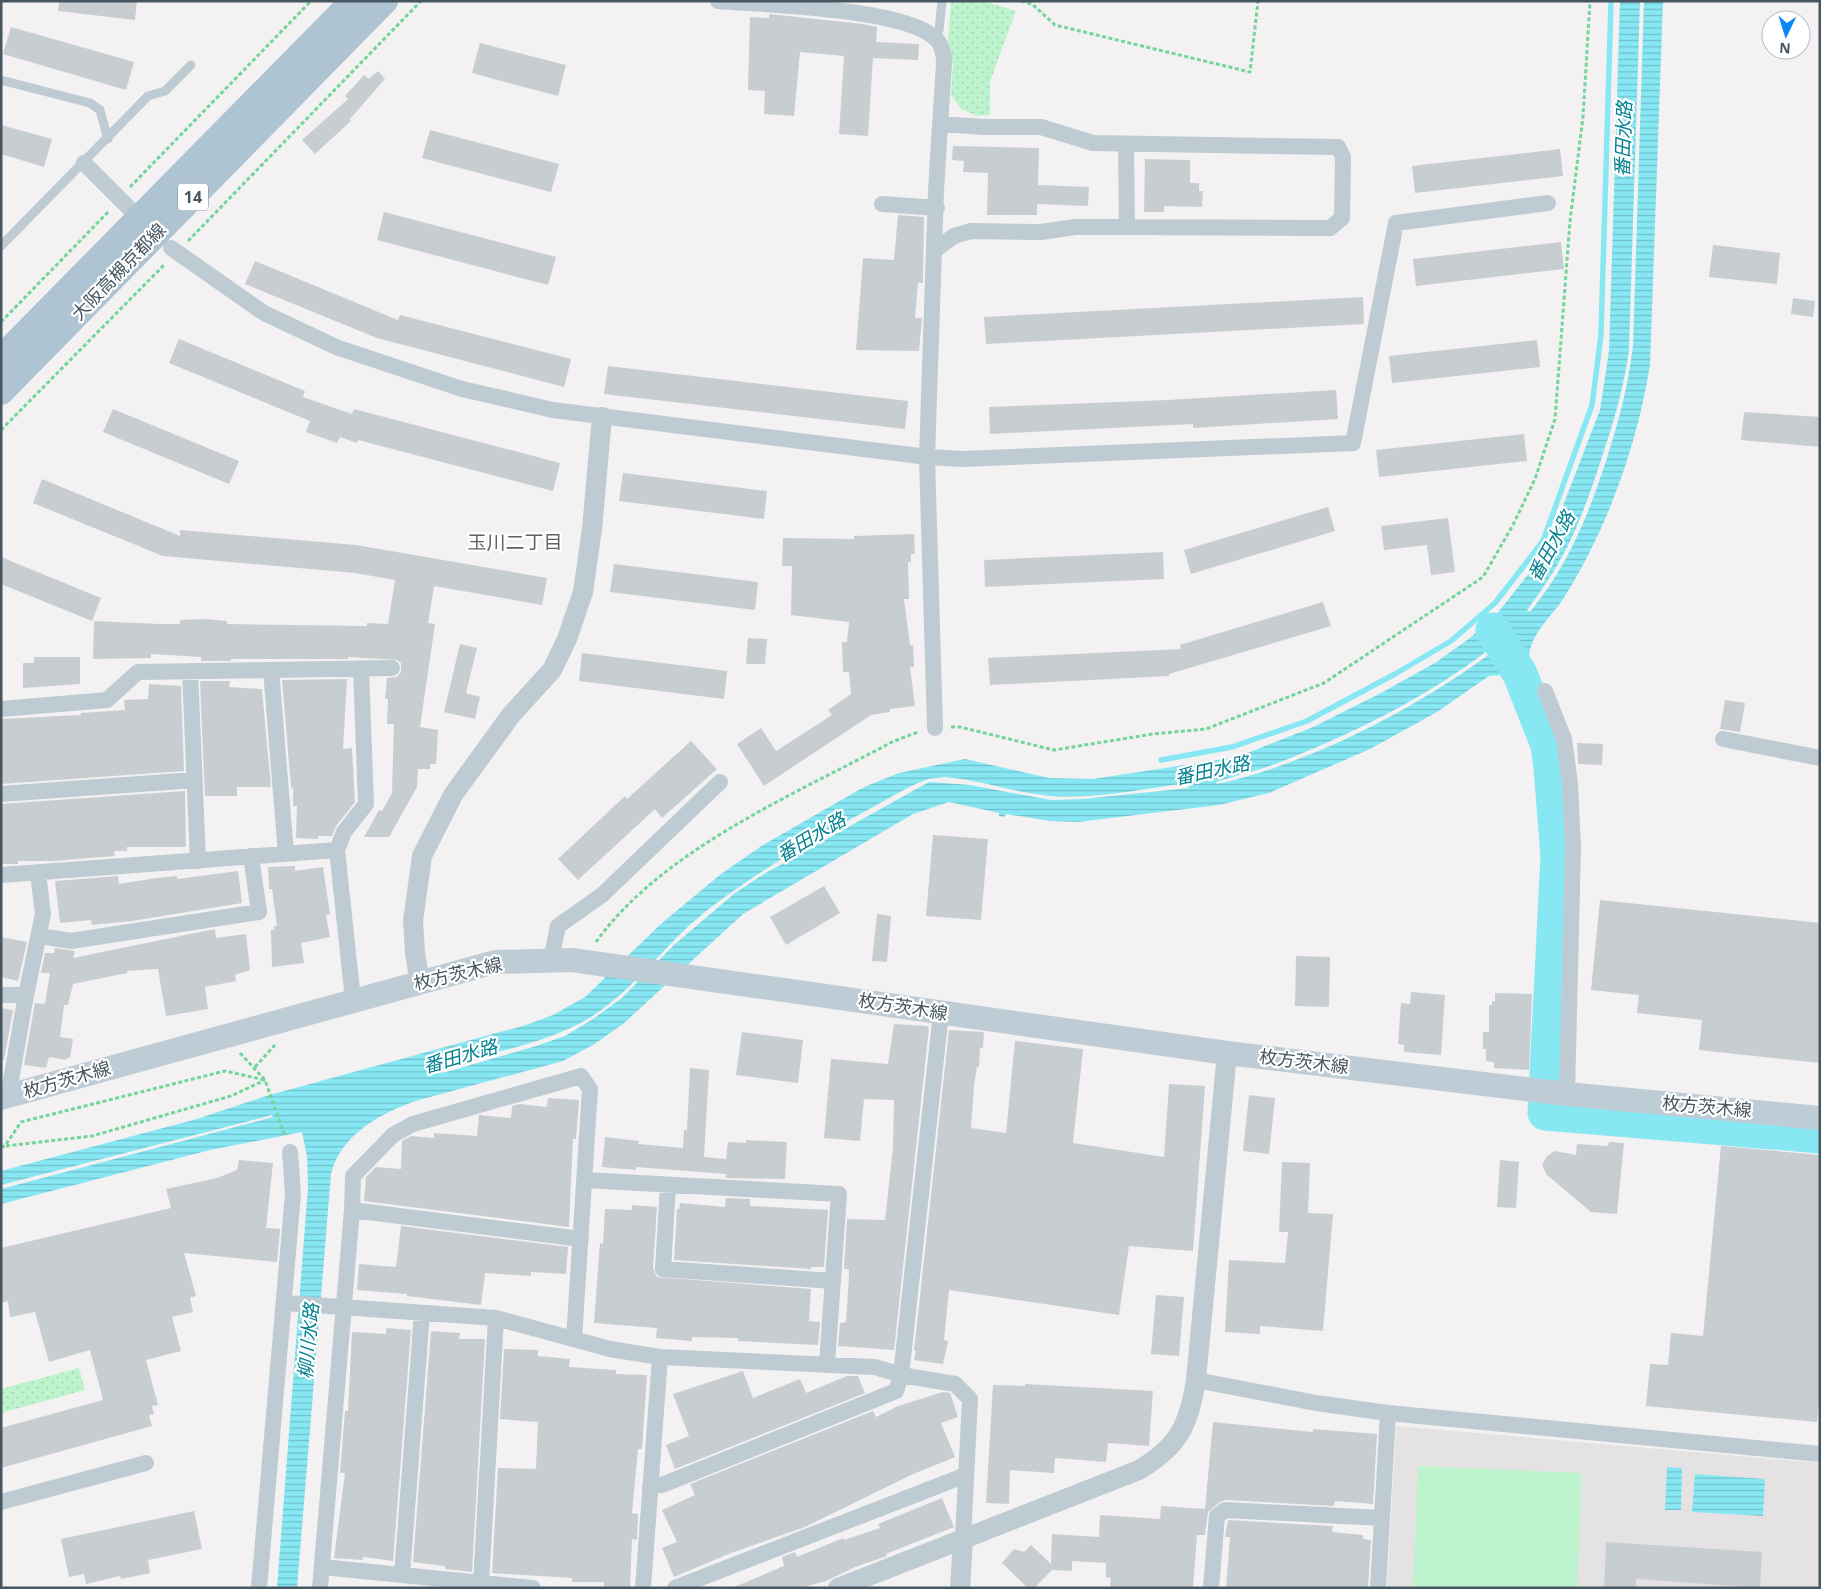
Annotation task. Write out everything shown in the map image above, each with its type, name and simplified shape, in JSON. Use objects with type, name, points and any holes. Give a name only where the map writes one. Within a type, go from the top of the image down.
[{"type":"main road","name":"大阪高槻京都線","points":[[1,358],[353,1]]},
{"type":"main road","name":"大阪高槻京都線","points":[[1,392],[385,1]]},
{"type":"main road","name":"枚方茨木線","points":[[4,1098],[495,962],[551,960],[594,962],[1227,1053],[1562,1094],[1820,1118]]},
{"type":"street","points":[[718,1],[867,14],[901,23],[934,37],[944,56],[936,190],[937,208],[927,457],[934,728]]},
{"type":"street","points":[[935,250],[954,236],[971,231],[1041,232],[1075,227],[1330,228],[1342,218],[1342,157],[1338,147],[1094,143],[1041,127],[984,127],[940,124]]},
{"type":"street","points":[[1126,144],[1127,227]]},
{"type":"street","points":[[84,163],[126,199]]},
{"type":"street","points":[[173,250],[264,314],[336,348],[462,389],[553,410],[602,417],[927,457],[962,459],[1353,443],[1396,223],[1548,203]]},
{"type":"street","points":[[882,204],[937,208]]},
{"type":"street","points":[[420,983],[415,953],[413,921],[422,856],[453,795],[511,716],[552,670],[567,639],[583,592],[592,529],[602,417]]},
{"type":"street","points":[[1,709],[107,700],[138,672],[392,668]]},
{"type":"street","points":[[353,1000],[336,850],[344,832],[366,804],[361,669]]},
{"type":"street","points":[[271,670],[286,854]]},
{"type":"street","points":[[190,671],[198,860]]},
{"type":"street","points":[[1546,691],[1564,739],[1570,792],[1573,847],[1562,1094]]},
{"type":"street","points":[[1723,739],[1820,758]]},
{"type":"street","points":[[1,794],[195,780]]},
{"type":"street","points":[[551,960],[558,926],[602,895],[720,782]]},
{"type":"street","points":[[1,875],[336,850]]},
{"type":"street","points":[[40,936],[71,941],[259,912],[251,856]]},
{"type":"street","points":[[4,1098],[40,936],[43,914],[38,872]]},
{"type":"street","points":[[1,995],[26,995]]},
{"type":"street","points":[[650,1486],[662,1485],[896,1391],[901,1375],[941,1013]]},
{"type":"street","points":[[838,1588],[1139,1470],[1161,1457],[1184,1425],[1191,1410],[1196,1380],[1227,1053]]},
{"type":"street","points":[[320,1588],[338,1306],[352,1210],[353,1176],[393,1134],[413,1124],[581,1076],[590,1089],[574,1339]]},
{"type":"street","points":[[259,1588],[291,1303],[293,1194],[290,1152]]},
{"type":"street","points":[[584,1180],[839,1194],[827,1363]]},
{"type":"street","points":[[668,1185],[663,1269],[833,1281]]},
{"type":"street","points":[[352,1210],[581,1239]]},
{"type":"street","points":[[291,1303],[496,1318],[610,1348],[660,1357],[827,1363],[875,1367],[901,1375],[955,1384],[970,1400],[960,1588]]},
{"type":"street","points":[[402,1575],[422,1313]]},
{"type":"street","points":[[481,1583],[496,1318]]},
{"type":"street","points":[[643,1588],[660,1357]]},
{"type":"street","points":[[1196,1380],[1316,1403],[1388,1413],[1820,1454]]},
{"type":"street","points":[[1378,1588],[1388,1413]]},
{"type":"street","points":[[1,1502],[146,1463]]},
{"type":"street","points":[[675,1588],[966,1475]]},
{"type":"street","points":[[1211,1588],[1217,1516],[1225,1510],[1381,1518]]},
{"type":"street","points":[[322,1568],[533,1588]]},
{"type":"lane","points":[[934,37],[939,30],[942,1]]},
{"type":"lane","points":[[1,246],[108,139],[148,96],[165,91],[191,65]]},
{"type":"lane","points":[[1,80],[90,103],[100,110],[108,139]]},
{"type":"path","points":[[1,322],[126,199],[312,1]]},
{"type":"path","points":[[1,430],[173,250],[421,1]]},
{"type":"path","points":[[1021,1],[1032,4],[1055,25],[1235,70],[1250,72],[1258,1]]},
{"type":"path","points":[[594,962],[595,943],[614,916],[651,882],[731,828],[892,742],[934,728],[960,727],[1054,750],[1153,734],[1206,729],[1324,683],[1482,576],[1513,525],[1535,479],[1555,420],[1570,221],[1584,117],[1590,1]]},
{"type":"path","points":[[255,1067],[265,1080],[282,1124],[290,1152]]},
{"type":"path","points":[[3,1147],[21,1122],[225,1071],[265,1080]]},
{"type":"path","points":[[3,1147],[92,1136],[231,1096],[265,1080]]},
{"type":"shaded area","points":[[1396,1426],[1820,1463],[1820,1588],[1387,1588]]},
{"type":"green space","points":[[951,1],[983,1],[1016,11],[990,82],[990,115],[977,116],[961,109],[951,95],[953,65],[948,40]]},
{"type":"green space","points":[[79,1368],[85,1390],[1,1413],[1,1389]]},
{"type":"green space","points":[[1418,1466],[1582,1473],[1577,1588],[1413,1588]]},
{"type":"water","points":[[1620,1],[1640,1],[1627,364],[1611,430],[1580,519],[1553,573],[1527,610],[1530,612],[1556,576],[1585,520],[1607,458],[1626,389],[1633,346],[1644,1],[1663,1],[1650,365],[1644,395],[1629,455],[1619,485],[1595,542],[1565,596],[1537,634],[1530,651],[1529,660],[1510,667],[1503,675],[1489,676],[1437,712],[1370,749],[1269,793],[1219,805],[1078,822],[1050,821],[1006,814],[1004,817],[999,816],[999,813],[949,802],[913,814],[743,914],[623,1024],[593,1045],[563,1061],[419,1100],[391,1111],[365,1126],[344,1147],[336,1160],[331,1174],[297,1588],[277,1588],[308,1187],[307,1156],[302,1132],[210,1150],[1,1204],[1,1189],[273,1117],[272,1115],[1,1185],[1,1171],[197,1119],[266,1096],[526,1025],[553,1015],[585,997],[662,923],[721,874],[763,845],[864,787],[899,773],[965,759],[1049,778],[1093,779],[1237,757],[1311,728],[1379,694],[1435,663],[1470,638],[1496,615],[1530,572],[1549,542],[1600,410],[1609,351]],"holes":[[[1488,650],[1491,653],[1429,694],[1395,714],[1325,749],[1252,775],[1217,784],[1216,782],[1278,763],[1359,728],[1440,684]],[[945,777],[1024,792],[1068,797],[1137,791],[1188,783],[1189,788],[1083,799],[1051,800],[970,785],[929,782],[764,874],[735,893],[674,945],[622,998],[565,1036],[443,1073],[441,1070],[555,1035],[591,1017],[621,994],[676,938],[705,912],[779,860],[911,786],[928,779]]]},
{"type":"water","points":[[1667,1467],[1682,1468],[1681,1510],[1665,1510]]},
{"type":"water","points":[[1695,1474],[1765,1479],[1763,1516],[1692,1512]]},
{"type":"building","points":[[59,1],[137,1],[135,20],[58,11]]},
{"type":"building","points":[[769,14],[863,24],[877,27],[876,42],[919,44],[918,60],[873,58],[868,136],[839,134],[844,56],[800,52],[794,116],[764,114],[765,91],[748,90],[750,17],[769,18]]},
{"type":"building","points":[[11,27],[134,62],[126,90],[3,54]]},
{"type":"building","points":[[480,43],[566,65],[558,96],[472,73]]},
{"type":"building","points":[[378,71],[385,79],[349,120],[351,121],[315,154],[302,140],[348,99],[345,96],[364,75],[369,79]]},
{"type":"building","points":[[1,125],[52,139],[44,167],[1,154]]},
{"type":"building","points":[[430,130],[559,164],[551,192],[422,158]]},
{"type":"building","points":[[953,146],[1039,148],[1038,185],[1089,187],[1088,206],[1037,204],[1037,215],[987,215],[988,173],[963,172],[964,161],[952,160]]},
{"type":"building","points":[[1560,149],[1563,176],[1415,193],[1412,166]]},
{"type":"building","points":[[1145,159],[1190,160],[1190,183],[1199,183],[1199,191],[1203,191],[1202,207],[1164,206],[1164,212],[1144,212]]},
{"type":"building","points":[[384,212],[556,257],[548,285],[377,240]]},
{"type":"building","points":[[898,215],[924,217],[923,283],[918,283],[915,318],[922,318],[919,351],[856,350],[863,258],[894,260]]},
{"type":"building","points":[[1561,242],[1564,269],[1416,286],[1413,259]]},
{"type":"building","points":[[1713,245],[1780,253],[1777,284],[1709,277]]},
{"type":"building","points":[[255,261],[398,320],[400,315],[571,359],[564,387],[377,338],[245,284]]},
{"type":"building","points":[[1363,297],[1364,324],[986,344],[984,317]]},
{"type":"building","points":[[1793,298],[1815,301],[1813,317],[1791,314]]},
{"type":"building","points":[[179,339],[305,391],[303,397],[352,414],[354,409],[560,463],[553,491],[358,440],[357,443],[340,437],[337,443],[306,432],[310,421],[169,363]]},
{"type":"building","points":[[1537,340],[1540,367],[1392,383],[1389,356]]},
{"type":"building","points":[[608,366],[908,401],[905,429],[604,394]]},
{"type":"building","points":[[1336,390],[1338,419],[1193,428],[1193,424],[990,434],[989,407],[1168,400]]},
{"type":"building","points":[[113,409],[239,461],[229,484],[103,432]]},
{"type":"building","points":[[1744,412],[1820,417],[1820,447],[1741,440]]},
{"type":"building","points":[[1524,434],[1527,461],[1379,477],[1376,450]]},
{"type":"building","points":[[623,473],[767,491],[764,519],[619,501]]},
{"type":"building","points":[[42,479],[180,536],[180,530],[356,545],[547,578],[542,605],[434,586],[428,623],[435,624],[420,727],[438,730],[436,764],[430,764],[430,769],[418,769],[417,787],[389,837],[364,837],[379,810],[382,811],[392,793],[394,724],[387,724],[388,699],[385,699],[387,678],[397,677],[401,672],[401,663],[397,660],[348,657],[348,659],[231,659],[231,661],[201,661],[201,657],[151,654],[151,658],[93,659],[94,621],[180,624],[180,620],[205,619],[227,621],[227,624],[367,626],[367,623],[388,624],[395,580],[355,573],[163,556],[33,503]]},
{"type":"building","points":[[1328,507],[1335,531],[1191,574],[1184,550]]},
{"type":"building","points":[[1448,518],[1455,572],[1431,575],[1427,545],[1384,550],[1381,526]]},
{"type":"building","points":[[914,534],[915,554],[911,554],[911,562],[908,562],[909,599],[904,599],[910,645],[913,645],[914,667],[910,667],[915,706],[890,709],[890,712],[871,715],[764,786],[737,744],[761,728],[776,751],[832,715],[828,710],[851,694],[849,672],[843,672],[842,642],[847,642],[849,622],[791,615],[792,566],[782,566],[783,538],[854,539],[854,536]]},
{"type":"building","points":[[1163,552],[1164,579],[985,587],[984,560]]},
{"type":"building","points":[[1,557],[101,598],[92,621],[1,584]]},
{"type":"building","points":[[614,564],[758,582],[755,610],[610,592]]},
{"type":"building","points":[[1323,602],[1331,626],[1169,674],[1169,676],[990,685],[988,658],[1181,649],[1180,645]]},
{"type":"building","points":[[748,638],[767,639],[765,664],[746,664]]},
{"type":"building","points":[[460,644],[477,648],[466,693],[480,697],[475,719],[444,712]]},
{"type":"building","points":[[582,653],[727,671],[724,699],[579,681]]},
{"type":"building","points":[[34,657],[80,657],[80,684],[23,688],[23,663],[34,663]]},
{"type":"building","points":[[347,679],[343,749],[352,748],[355,802],[336,826],[332,836],[318,836],[318,839],[296,838],[297,806],[293,806],[293,788],[291,787],[282,680]]},
{"type":"building","points":[[200,681],[230,681],[229,687],[262,689],[271,787],[237,787],[237,796],[205,796]]},
{"type":"building","points":[[149,684],[181,686],[184,771],[1,784],[1,719],[81,715],[81,713],[125,710],[124,700],[148,699]]},
{"type":"building","points":[[1725,700],[1745,703],[1740,732],[1720,729]]},
{"type":"building","points":[[691,741],[717,769],[662,818],[655,809],[578,880],[558,859],[625,796],[627,799]]},
{"type":"building","points":[[1577,743],[1603,744],[1602,765],[1578,764]]},
{"type":"building","points":[[185,791],[186,847],[127,847],[127,851],[114,851],[115,856],[54,861],[18,861],[18,864],[1,864],[1,804]]},
{"type":"building","points":[[933,835],[988,839],[981,920],[926,916]]},
{"type":"building","points":[[295,866],[295,871],[323,867],[330,914],[326,915],[330,937],[301,943],[304,963],[272,967],[271,930],[274,930],[274,926],[277,926],[272,889],[269,889],[268,867]]},
{"type":"building","points":[[238,871],[242,903],[132,921],[92,925],[91,920],[60,923],[55,881],[118,876],[119,884],[156,878],[177,876],[177,879]]},
{"type":"building","points":[[824,886],[840,913],[786,945],[770,917]]},
{"type":"building","points":[[1600,900],[1820,923],[1820,1063],[1699,1050],[1702,1020],[1637,1013],[1639,995],[1591,990]]},
{"type":"building","points":[[877,914],[891,916],[887,962],[872,961]]},
{"type":"building","points":[[215,929],[216,938],[246,934],[250,970],[235,975],[236,981],[205,987],[208,1009],[166,1016],[158,969],[127,971],[127,973],[73,984],[68,1005],[64,1005],[60,1037],[73,1039],[70,1058],[66,1060],[49,1057],[46,1068],[24,1065],[35,1003],[45,1004],[50,973],[41,973],[45,953],[54,953],[55,948],[75,951],[73,958]]},
{"type":"building","points":[[1,937],[27,942],[18,981],[1,977]]},
{"type":"building","points":[[1296,956],[1330,957],[1329,1007],[1295,1006]]},
{"type":"building","points":[[1411,992],[1445,995],[1441,1055],[1404,1052],[1404,1045],[1398,1044],[1401,1003],[1410,1004]]},
{"type":"building","points":[[1495,993],[1532,994],[1529,1070],[1494,1068],[1494,1062],[1486,1061],[1486,1049],[1483,1049],[1483,1032],[1489,1032],[1489,1005],[1492,1005],[1492,1001],[1495,1001]]},
{"type":"building","points":[[1,1008],[13,1010],[4,1060],[1,1060]]},
{"type":"building","points":[[894,1024],[927,1026],[929,1028],[894,1350],[838,1346],[840,1323],[846,1322],[849,1275],[849,1269],[844,1269],[847,1219],[885,1220],[893,1148],[894,1100],[864,1099],[860,1141],[824,1138],[831,1059],[888,1064]]},
{"type":"building","points":[[949,1030],[984,1032],[983,1048],[980,1048],[979,1067],[977,1067],[974,1086],[971,1128],[1006,1133],[1015,1041],[1083,1049],[1073,1143],[1164,1157],[1169,1084],[1205,1086],[1193,1251],[1129,1246],[1119,1315],[949,1290],[944,1340],[948,1341],[943,1364],[914,1360],[916,1351],[914,1351]]},
{"type":"building","points":[[742,1032],[803,1040],[798,1083],[736,1075]]},
{"type":"building","points":[[690,1068],[709,1070],[704,1157],[726,1159],[728,1142],[746,1143],[746,1140],[787,1142],[785,1179],[726,1178],[726,1174],[636,1167],[636,1170],[602,1167],[605,1137],[639,1141],[638,1144],[683,1148],[684,1130],[687,1130]]},
{"type":"building","points":[[1249,1095],[1275,1098],[1269,1154],[1243,1151]]},
{"type":"building","points":[[548,1098],[579,1100],[576,1139],[573,1139],[569,1227],[364,1201],[366,1177],[376,1167],[401,1169],[402,1141],[411,1136],[434,1138],[434,1133],[477,1136],[479,1115],[511,1118],[512,1106],[520,1104],[547,1107]]},
{"type":"building","points":[[1609,1142],[1624,1143],[1617,1214],[1591,1212],[1547,1175],[1542,1165],[1547,1156],[1555,1151],[1576,1155],[1577,1144],[1608,1146]]},
{"type":"building","points":[[1721,1146],[1820,1155],[1820,1388],[1817,1422],[1646,1406],[1650,1364],[1668,1365],[1671,1333],[1703,1336]]},
{"type":"building","points":[[239,1160],[273,1163],[266,1228],[280,1229],[277,1262],[184,1253],[196,1296],[190,1298],[193,1312],[172,1317],[181,1351],[146,1360],[158,1405],[152,1406],[154,1414],[149,1415],[152,1426],[1,1468],[1,1428],[103,1400],[90,1350],[49,1362],[35,1312],[10,1317],[8,1301],[1,1303],[1,1248],[171,1208],[166,1189],[217,1178],[237,1170]]},
{"type":"building","points":[[1500,1160],[1519,1162],[1516,1208],[1497,1207]]},
{"type":"building","points":[[1282,1162],[1310,1163],[1308,1213],[1333,1214],[1323,1331],[1260,1326],[1260,1334],[1225,1332],[1229,1260],[1285,1263],[1288,1232],[1279,1232]]},
{"type":"building","points":[[726,1198],[750,1199],[750,1206],[828,1210],[824,1267],[811,1267],[811,1269],[674,1260],[677,1209],[679,1209],[680,1203],[725,1207]]},
{"type":"building","points":[[632,1205],[657,1207],[653,1268],[657,1277],[811,1289],[809,1321],[820,1322],[818,1345],[738,1341],[738,1338],[692,1337],[692,1341],[656,1338],[657,1328],[594,1323],[600,1243],[603,1244],[605,1209],[632,1210]]},
{"type":"building","points":[[401,1226],[568,1247],[566,1274],[531,1272],[531,1276],[485,1273],[481,1305],[407,1296],[407,1294],[357,1290],[359,1264],[396,1267]]},
{"type":"building","points":[[1156,1295],[1184,1297],[1179,1356],[1151,1354]]},
{"type":"building","points":[[386,1328],[411,1330],[393,1561],[363,1557],[363,1560],[334,1558],[345,1473],[340,1473],[345,1411],[348,1411],[352,1332],[386,1334]]},
{"type":"building","points":[[431,1331],[460,1333],[459,1339],[485,1339],[472,1572],[445,1569],[445,1566],[413,1562]]},
{"type":"building","points":[[504,1349],[538,1350],[538,1356],[570,1359],[569,1367],[616,1370],[616,1374],[647,1375],[642,1449],[638,1449],[632,1513],[638,1514],[637,1540],[632,1539],[630,1587],[604,1587],[604,1582],[572,1582],[572,1578],[492,1573],[498,1468],[536,1469],[538,1422],[500,1419]]},
{"type":"building","points":[[743,1371],[753,1398],[800,1379],[806,1393],[847,1376],[858,1376],[865,1393],[675,1469],[666,1445],[689,1436],[673,1394]]},
{"type":"building","points":[[1025,1384],[1153,1391],[1149,1446],[1108,1443],[1106,1462],[1055,1458],[1054,1473],[1010,1470],[1009,1504],[986,1503],[993,1385],[1025,1386]]},
{"type":"building","points":[[943,1392],[950,1393],[958,1417],[941,1423],[955,1457],[911,1475],[805,1527],[731,1553],[674,1577],[662,1548],[677,1542],[662,1510],[695,1495],[690,1484],[873,1411],[876,1417],[898,1406]]},
{"type":"building","points":[[1213,1422],[1313,1432],[1313,1429],[1377,1434],[1373,1504],[1335,1501],[1334,1506],[1226,1500],[1220,1502],[1208,1512],[1205,1535],[1197,1535],[1193,1588],[1110,1587],[1111,1578],[1106,1577],[1106,1563],[1072,1561],[1072,1571],[1052,1570],[1034,1588],[1028,1588],[1002,1563],[1014,1549],[1024,1552],[1031,1545],[1051,1564],[1052,1534],[1099,1537],[1100,1515],[1160,1519],[1161,1506],[1205,1509]]},
{"type":"building","points":[[942,1498],[954,1527],[886,1554],[887,1556],[855,1567],[826,1581],[800,1588],[732,1588],[784,1566],[782,1557],[795,1552],[797,1557],[843,1538],[844,1540],[880,1528],[878,1524]]},
{"type":"building","points":[[194,1511],[202,1549],[148,1560],[150,1573],[121,1579],[120,1576],[86,1584],[84,1574],[69,1577],[61,1539]]},
{"type":"building","points":[[1228,1520],[1333,1526],[1332,1532],[1363,1535],[1363,1539],[1371,1540],[1368,1588],[1226,1588],[1230,1537],[1225,1537]]},
{"type":"building","points":[[1606,1542],[1762,1552],[1760,1588],[1636,1579],[1636,1588],[1604,1588]]},
{"type":"waterway","name":"番田水路","points":[[1161,760],[1232,747],[1307,721],[1395,674],[1451,641],[1495,603],[1543,541],[1592,405],[1601,335],[1611,1]]},
{"type":"waterway","points":[[1493,630],[1520,674],[1548,745],[1551,768],[1558,856],[1545,1113],[1820,1136]]},
{"type":"district","name":"玉川二丁目","points":[[515,542]]},
{"type":"water label","name":"柳川水路","points":[[308,1341]]}]
